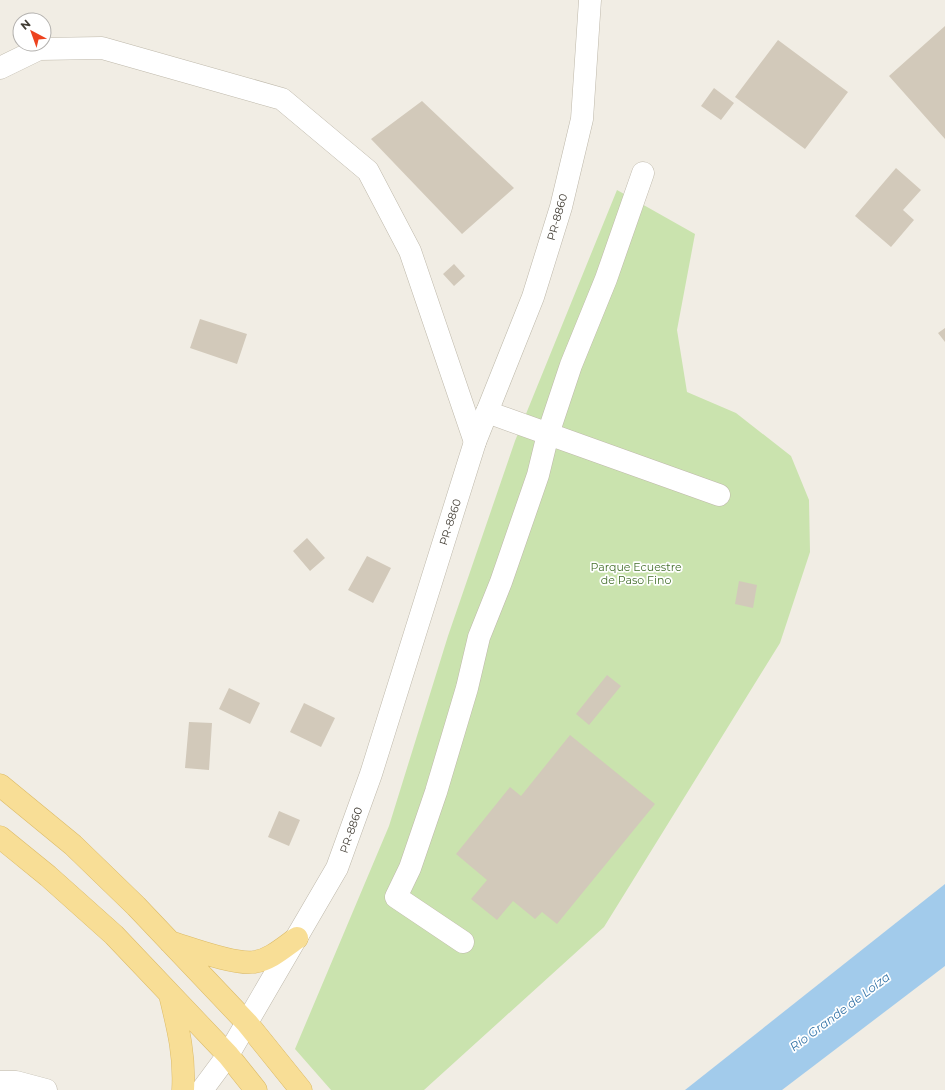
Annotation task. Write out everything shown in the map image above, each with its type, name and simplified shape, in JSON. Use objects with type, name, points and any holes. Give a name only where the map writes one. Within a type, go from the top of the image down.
[{"type":"main road","points":[[0,785],[73,845],[136,906],[246,1023],[300,1090]]},
{"type":"main road","points":[[0,837],[48,876],[114,935],[228,1056],[256,1090]]},
{"type":"main road","points":[[169,942],[238,962],[254,962],[268,958],[297,938]]},
{"type":"main road","points":[[170,994],[181,1043],[184,1078],[183,1090]]},
{"type":"street","name":"PR-8860","points":[[202,1090],[228,1056],[337,868],[371,774],[475,442],[533,297],[561,207],[582,119],[590,0]]},
{"type":"street","points":[[0,68],[39,49],[102,48],[282,99],[368,171],[410,251],[475,442]]},
{"type":"street","points":[[463,942],[396,897],[410,868],[436,792],[479,637],[501,582],[533,489],[548,434],[571,365],[606,278],[643,173]]},
{"type":"street","points":[[487,412],[719,494]]},
{"type":"street","points":[[0,1082],[16,1082],[46,1090]]},
{"type":"green space","name":"Parque Ecuestre de Paso Fino","points":[[617,190],[695,234],[677,330],[687,392],[736,413],[791,456],[809,500],[810,552],[780,643],[604,927],[424,1090],[331,1090],[295,1049],[389,826],[448,636],[515,441]]},
{"type":"water","name":"Río Grande de Loíza","points":[[945,884],[945,966],[782,1090],[685,1090]]},
{"type":"building","points":[[945,26],[945,139],[889,76]]},
{"type":"building","points":[[778,40],[848,92],[805,149],[735,97]]},
{"type":"building","points":[[714,88],[734,103],[721,120],[701,106]]},
{"type":"building","points":[[422,101],[514,188],[462,234],[371,139]]},
{"type":"building","points":[[896,168],[921,190],[903,210],[914,220],[891,247],[855,216]]},
{"type":"building","points":[[454,264],[465,276],[454,286],[443,274]]},
{"type":"building","points":[[200,319],[247,334],[237,364],[190,348]]},
{"type":"building","points":[[945,328],[945,342],[938,333]]},
{"type":"building","points":[[307,538],[325,558],[310,571],[293,551]]},
{"type":"building","points":[[367,556],[391,568],[373,603],[348,590]]},
{"type":"building","points":[[739,581],[757,585],[753,608],[735,604]]},
{"type":"building","points":[[607,675],[621,686],[589,725],[576,714]]},
{"type":"building","points":[[229,688],[260,703],[250,724],[219,709]]},
{"type":"building","points":[[304,703],[335,718],[321,747],[290,732]]},
{"type":"building","points":[[189,722],[212,723],[209,770],[185,768]]},
{"type":"building","points":[[570,735],[655,804],[557,924],[542,912],[535,919],[513,901],[497,920],[471,899],[487,880],[456,854],[510,787],[521,796]]},
{"type":"building","points":[[279,811],[300,820],[289,846],[268,837]]}]
